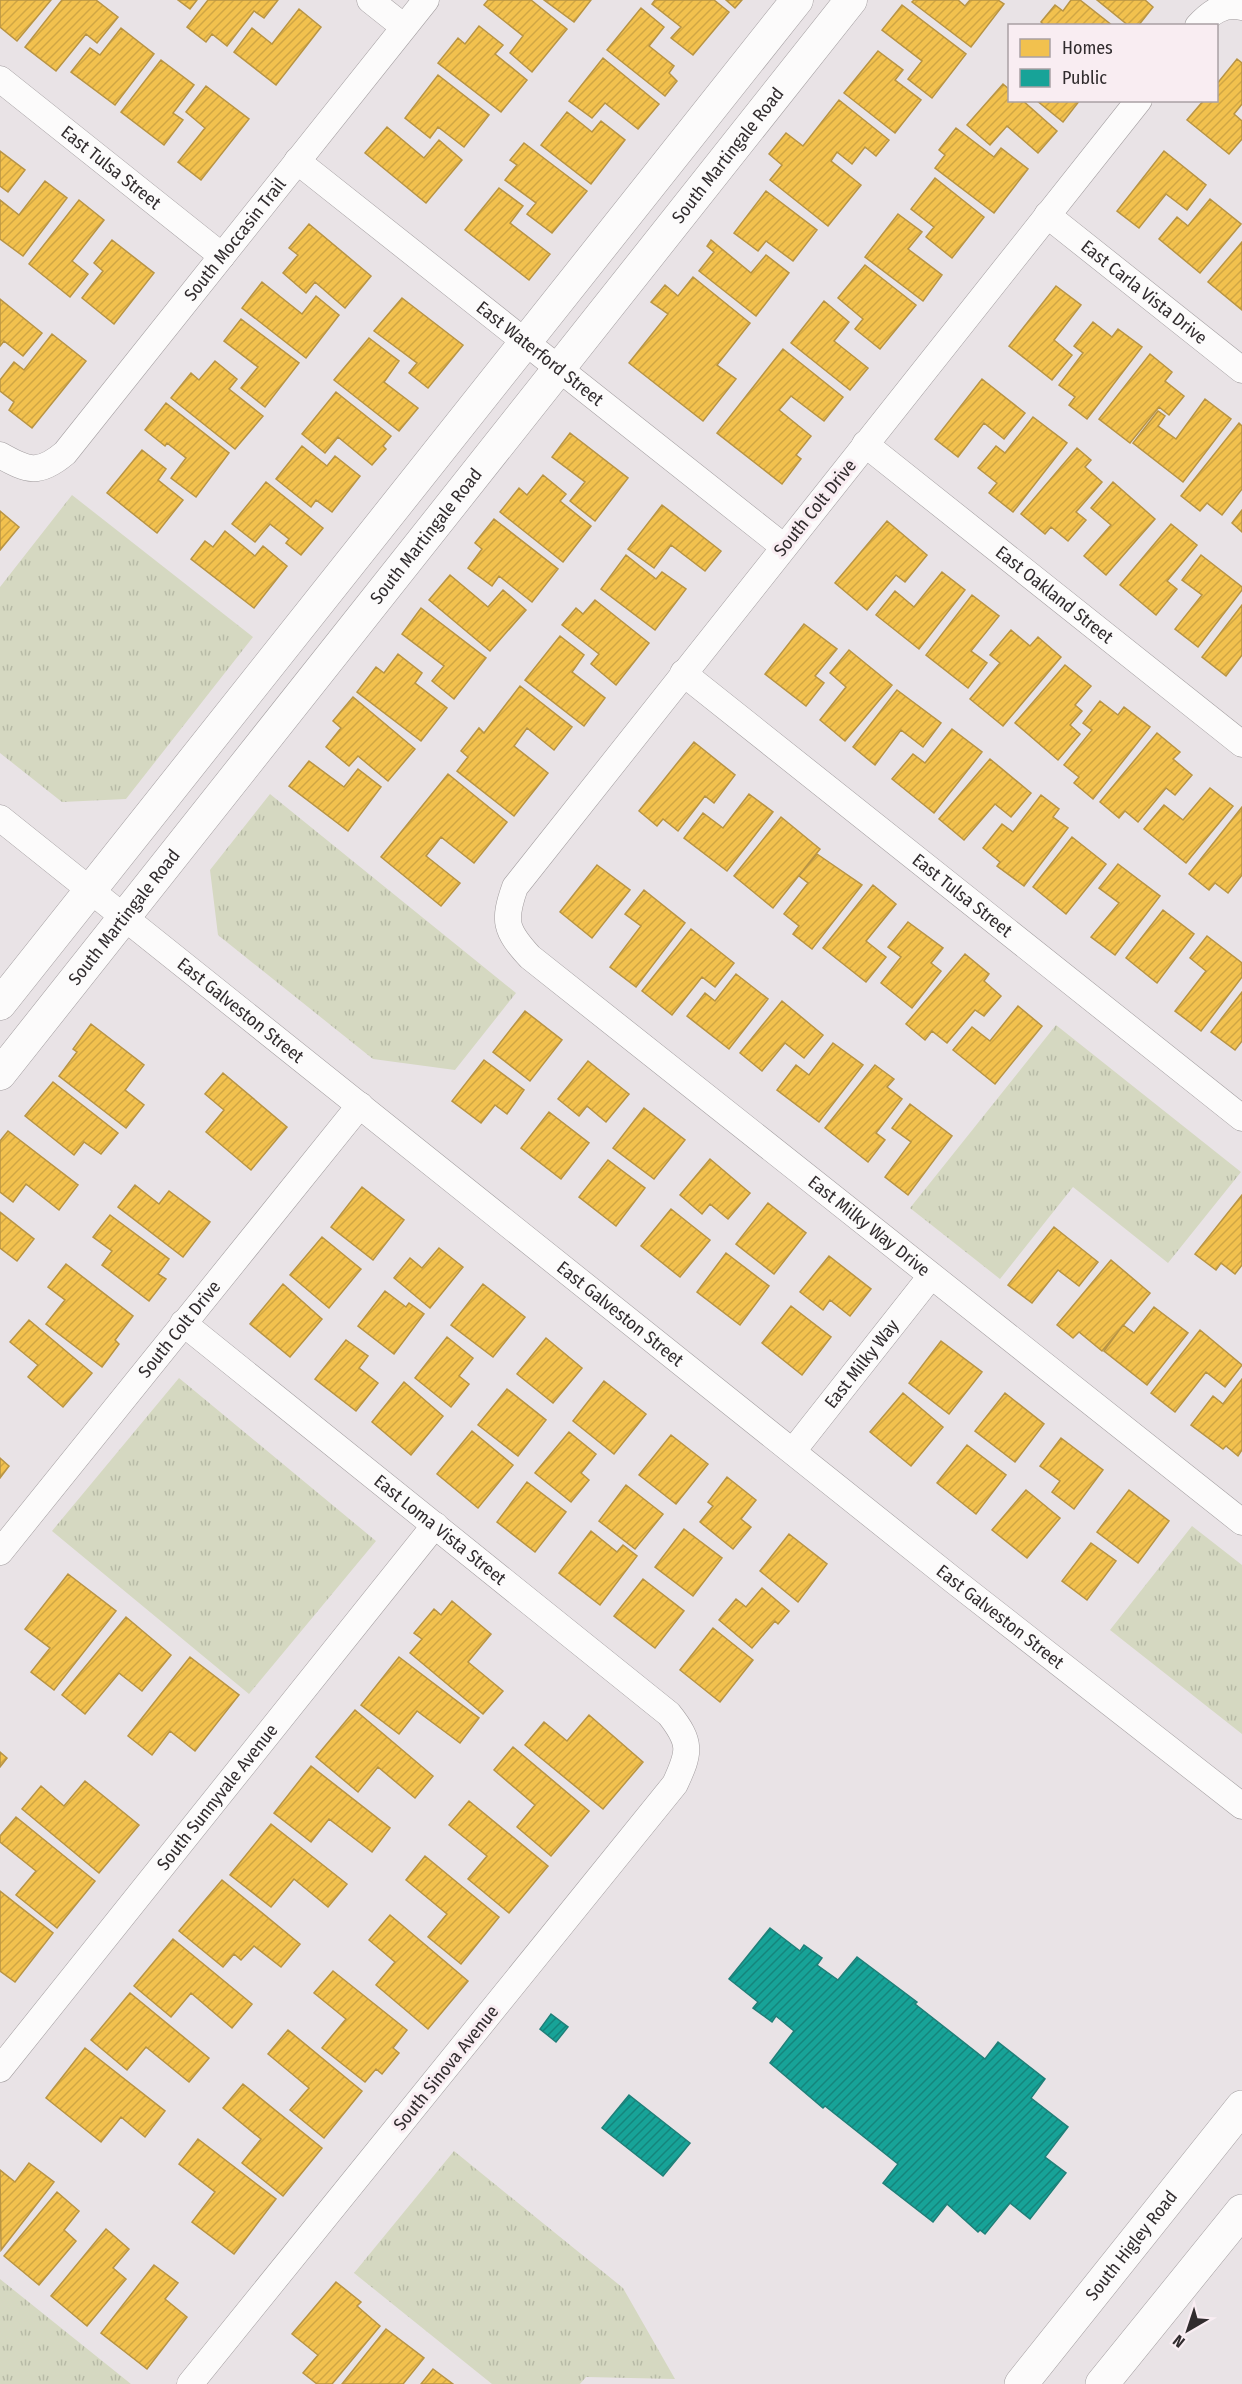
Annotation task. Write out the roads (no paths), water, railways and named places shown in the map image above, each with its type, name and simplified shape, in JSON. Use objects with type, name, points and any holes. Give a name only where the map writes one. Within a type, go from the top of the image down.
[{"type":"main road","name":"South Higley Road","points":[[1021,2384],[1242,2107]]},
{"type":"main road","points":[[1102,2384],[1242,2211]]},
{"type":"street","points":[[370,0],[404,27]]},
{"type":"street","name":"South Moccasin Trail","points":[[0,455],[21,467],[35,469],[51,464],[65,453],[426,0]]},
{"type":"street","points":[[0,1004],[797,0]]},
{"type":"street","name":"South Martingale Road","points":[[0,1074],[851,0]]},
{"type":"street","points":[[1200,24],[1214,12],[1235,5]]},
{"type":"street","name":"East Tulsa Street","points":[[0,79],[222,256]]},
{"type":"street","name":"South Colt Drive","points":[[507,923],[507,908],[515,887],[1137,102]]},
{"type":"street","name":"East Waterford Street","points":[[297,161],[784,547]]},
{"type":"street","name":"East Carla Vista Drive","points":[[1047,215],[1242,370]]},
{"type":"street","name":"East Oakland Street","points":[[865,444],[1242,744]]},
{"type":"street","name":"East Tulsa Street","points":[[683,673],[1242,1118]]},
{"type":"street","name":"East Galveston Street","points":[[0,818],[953,1580],[1242,1806]]},
{"type":"street","name":"East Milky Way Drive","points":[[507,923],[511,937],[530,957],[1242,1522]]},
{"type":"street","name":"South Colt Drive","points":[[0,1552],[360,1105]]},
{"type":"street","name":"East Milky Way","points":[[793,1451],[931,1276]]},
{"type":"street","name":"East Loma Vista Street","points":[[183,1323],[669,1714],[681,1730],[688,1745]]},
{"type":"street","name":"South Sunnyvale Avenue","points":[[0,2069],[435,1525]]},
{"type":"street","name":"South Sinova Avenue","points":[[190,2384],[675,1784],[687,1760],[688,1745]]}]
